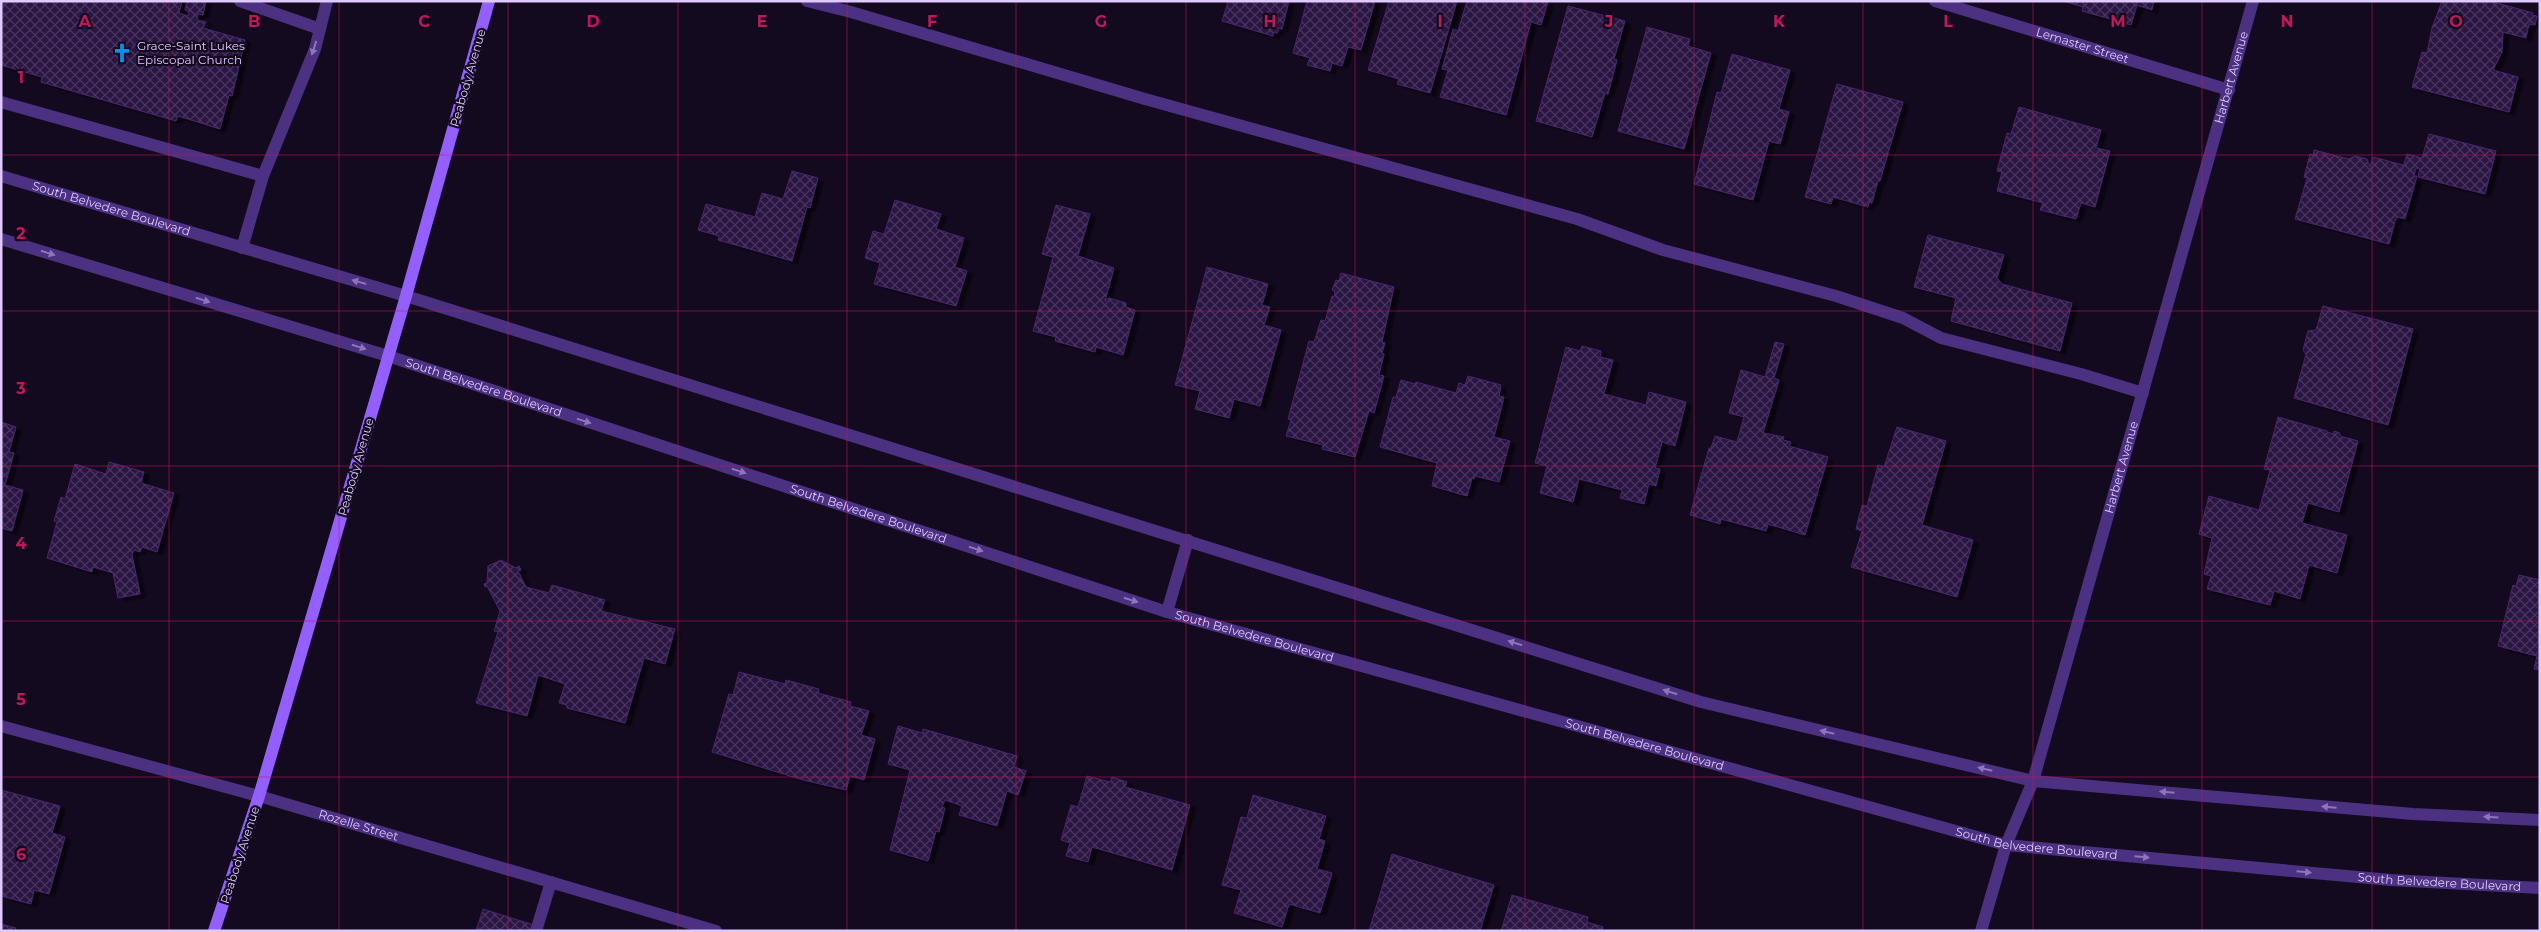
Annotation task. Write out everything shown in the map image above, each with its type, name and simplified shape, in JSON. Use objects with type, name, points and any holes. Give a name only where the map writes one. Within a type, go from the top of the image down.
[{"type":"main road","name":"Peabody Avenue","points":[[214,931],[260,796],[406,296],[489,1]]},
{"type":"street","points":[[240,1],[320,30]]},
{"type":"street","points":[[242,248],[262,176],[315,49],[328,1]]},
{"type":"street","points":[[807,1],[851,12],[1146,99],[1577,218],[1663,250],[1836,296],[1903,318],[1940,338],[2081,374],[2143,393]]},
{"type":"street","name":"Lemaster Street","points":[[1935,1],[2229,90]]},
{"type":"street","name":"Harbert Avenue","points":[[1981,931],[2006,845],[2033,781],[2253,1]]},
{"type":"street","points":[[1,102],[262,176]]},
{"type":"street","name":"South Belvedere Boulevard","points":[[1,176],[406,296],[1701,702],[2033,781],[2413,814],[2540,820]]},
{"type":"street","name":"South Belvedere Boulevard","points":[[1,239],[388,356],[1167,612],[2006,845],[2392,880],[2540,888]]},
{"type":"street","points":[[1167,612],[1188,540]]},
{"type":"street","name":"Rozelle Street","points":[[1,726],[260,796],[716,931]]},
{"type":"street","points":[[536,931],[551,882]]},
{"type":"building","name":"Grace-Saint Lukes Episcopal Church","points":[[7,1],[182,1],[179,13],[188,16],[189,12],[185,10],[187,1],[206,1],[203,15],[198,14],[197,20],[206,22],[203,28],[245,40],[232,96],[229,95],[220,129],[178,116],[176,121],[41,82],[42,77],[1,65],[1,2],[6,4]]},
{"type":"building","points":[[1224,1],[1289,1],[1282,29],[1279,28],[1277,33],[1274,32],[1273,36],[1222,21],[1228,2]]},
{"type":"building","points":[[1307,1],[1375,1],[1361,50],[1348,47],[1342,66],[1332,63],[1330,71],[1307,65],[1310,58],[1293,53]]},
{"type":"building","points":[[1389,1],[1457,1],[1430,93],[1397,84],[1399,79],[1368,70]]},
{"type":"building","points":[[1467,1],[1548,2],[1541,25],[1531,22],[1506,115],[1440,97],[1448,70],[1442,69],[1453,29],[1458,31]]},
{"type":"building","points":[[2063,1],[2154,1],[2152,10],[2137,5],[2131,25],[2082,11],[2083,7]]},
{"type":"building","points":[[2442,1],[2490,1],[2533,13],[2532,15],[2537,16],[2535,25],[2529,24],[2526,38],[2503,32],[2502,52],[2493,70],[2518,77],[2509,112],[2412,87],[2422,52],[2427,53],[2432,28]]},
{"type":"building","points":[[1568,6],[1625,21],[1614,59],[1617,60],[1608,94],[1605,93],[1592,137],[1536,121]]},
{"type":"building","points":[[1647,27],[1690,39],[1688,46],[1711,53],[1684,149],[1618,131]]},
{"type":"building","points":[[1732,54],[1790,70],[1779,109],[1789,112],[1780,144],[1769,141],[1753,200],[1694,184],[1717,92],[1721,93]]},
{"type":"building","points":[[1837,84],[1903,102],[1880,181],[1878,181],[1872,203],[1869,202],[1868,207],[1833,197],[1831,204],[1805,197]]},
{"type":"building","points":[[2019,107],[2101,130],[2096,148],[2110,151],[2095,207],[2081,203],[2076,219],[2040,210],[2043,203],[1997,191],[2002,172],[1997,171],[2007,133],[2011,134]]},
{"type":"building","points":[[2429,134],[2496,151],[2485,194],[2418,177],[2420,169],[2416,168],[2414,176],[2417,176],[2405,219],[2398,217],[2395,221],[2389,244],[2295,219],[2307,178],[2304,177],[2310,154],[2313,155],[2314,150],[2349,159],[2355,156],[2367,159],[2370,167],[2373,157],[2403,165],[2402,171],[2407,154],[2422,158]]},
{"type":"building","points":[[792,171],[818,178],[810,208],[807,207],[792,261],[718,240],[719,236],[698,230],[706,204],[755,217],[762,193],[783,199]]},
{"type":"building","points":[[895,200],[941,214],[936,229],[964,238],[955,267],[967,271],[956,306],[874,284],[880,263],[865,258],[873,231],[884,234]]},
{"type":"building","points":[[1056,205],[1090,214],[1078,256],[1114,268],[1105,301],[1109,298],[1126,303],[1126,307],[1135,310],[1123,355],[1096,347],[1095,352],[1055,341],[1056,337],[1033,331],[1053,257],[1042,254]]},
{"type":"building","points":[[1928,235],[2004,255],[1997,278],[2002,284],[2072,303],[2060,351],[1951,321],[1956,298],[1914,287]]},
{"type":"building","points":[[1207,267],[1268,284],[1262,305],[1270,307],[1264,325],[1281,330],[1260,406],[1234,399],[1229,418],[1195,409],[1200,391],[1175,385]]},
{"type":"building","points":[[1341,273],[1394,287],[1382,342],[1385,343],[1382,353],[1384,354],[1379,375],[1384,376],[1374,413],[1369,411],[1355,457],[1322,449],[1323,445],[1286,436],[1291,420],[1288,419],[1309,341],[1314,342],[1321,320],[1325,321],[1332,296],[1334,297],[1335,291],[1332,290],[1336,280],[1339,281]]},
{"type":"building","points":[[2323,306],[2413,329],[2388,425],[2294,398],[2306,354],[2303,350],[2308,331],[2316,330]]},
{"type":"building","points":[[1775,342],[1784,344],[1774,378],[1779,380],[1763,433],[1784,437],[1783,440],[1791,442],[1789,446],[1828,457],[1805,535],[1768,524],[1766,531],[1721,519],[1720,524],[1690,515],[1709,448],[1711,448],[1715,436],[1737,442],[1744,417],[1729,413],[1741,370],[1765,377]]},
{"type":"building","points":[[1582,346],[1601,351],[1600,357],[1613,360],[1604,394],[1646,405],[1649,392],[1686,402],[1675,446],[1662,442],[1655,468],[1660,469],[1656,486],[1649,484],[1644,504],[1620,498],[1622,490],[1579,479],[1573,502],[1540,493],[1547,466],[1535,463],[1566,347],[1580,351]]},
{"type":"building","points":[[1468,376],[1501,385],[1499,396],[1504,397],[1494,437],[1510,441],[1499,482],[1475,476],[1474,479],[1472,478],[1467,496],[1432,486],[1437,463],[1380,447],[1393,397],[1396,397],[1401,380],[1415,384],[1416,382],[1456,393],[1459,383],[1465,385]]},
{"type":"building","points":[[2278,417],[2333,434],[2334,431],[2340,433],[2340,436],[2358,441],[2339,512],[2308,503],[2302,523],[2347,535],[2337,573],[2309,565],[2300,599],[2274,591],[2270,605],[2207,589],[2211,576],[2204,574],[2212,538],[2199,534],[2209,496],[2259,510],[2270,470],[2264,469]]},
{"type":"building","points":[[1,422],[16,427],[9,452],[14,453],[5,485],[23,490],[12,531],[1,528]]},
{"type":"building","points":[[1897,427],[1946,441],[1922,525],[1973,540],[1957,597],[1851,567],[1862,531],[1856,529],[1862,505],[1867,506],[1878,465],[1884,467]]},
{"type":"building","points":[[109,462],[144,472],[141,483],[174,493],[157,552],[142,547],[140,552],[134,550],[132,555],[140,594],[118,598],[113,573],[93,567],[92,572],[47,558],[57,522],[54,521],[61,497],[65,499],[75,464],[106,474]]},
{"type":"building","points":[[501,560],[516,568],[519,566],[521,570],[518,571],[526,587],[549,593],[552,585],[605,600],[601,611],[675,629],[665,664],[644,658],[625,723],[567,708],[566,705],[559,703],[565,684],[538,675],[527,716],[476,703],[498,632],[494,631],[500,611],[487,586],[485,587],[484,584],[487,583],[488,566]]},
{"type":"building","points":[[2519,575],[2540,580],[2540,670],[2534,669],[2537,656],[2498,646],[2513,585],[2516,586]]},
{"type":"building","points":[[739,672],[785,684],[786,680],[819,689],[818,693],[851,702],[850,706],[869,711],[861,735],[875,739],[864,780],[850,776],[846,790],[803,780],[712,752],[729,694],[733,695]]},
{"type":"building","points":[[898,726],[922,733],[923,729],[1017,756],[1014,767],[1026,771],[1018,795],[1007,791],[997,826],[959,815],[962,806],[945,800],[942,807],[945,808],[939,832],[936,831],[928,861],[890,850],[910,770],[888,764]]},
{"type":"building","points":[[1087,776],[1110,782],[1112,777],[1127,782],[1125,787],[1190,805],[1172,870],[1092,847],[1088,862],[1066,856],[1070,843],[1061,840],[1071,805],[1078,807]]},
{"type":"building","points":[[1,790],[60,806],[52,833],[65,837],[49,894],[34,890],[31,904],[1,896]]},
{"type":"building","points":[[1253,795],[1326,816],[1319,839],[1325,841],[1317,869],[1332,873],[1320,913],[1289,904],[1282,927],[1234,913],[1241,890],[1222,885],[1241,817],[1247,818]]},
{"type":"building","points":[[1392,854],[1494,885],[1480,931],[1369,931]]},
{"type":"building","points":[[1512,895],[1588,917],[1587,922],[1603,927],[1602,931],[1501,931]]},
{"type":"building","points":[[483,909],[534,925],[532,931],[476,931]]},
{"type":"building","points":[[1,924],[16,928],[15,931],[1,931]]},
{"type":"place","name":"Grace-Saint Lukes Episcopal Church","points":[[122,53]]}]
